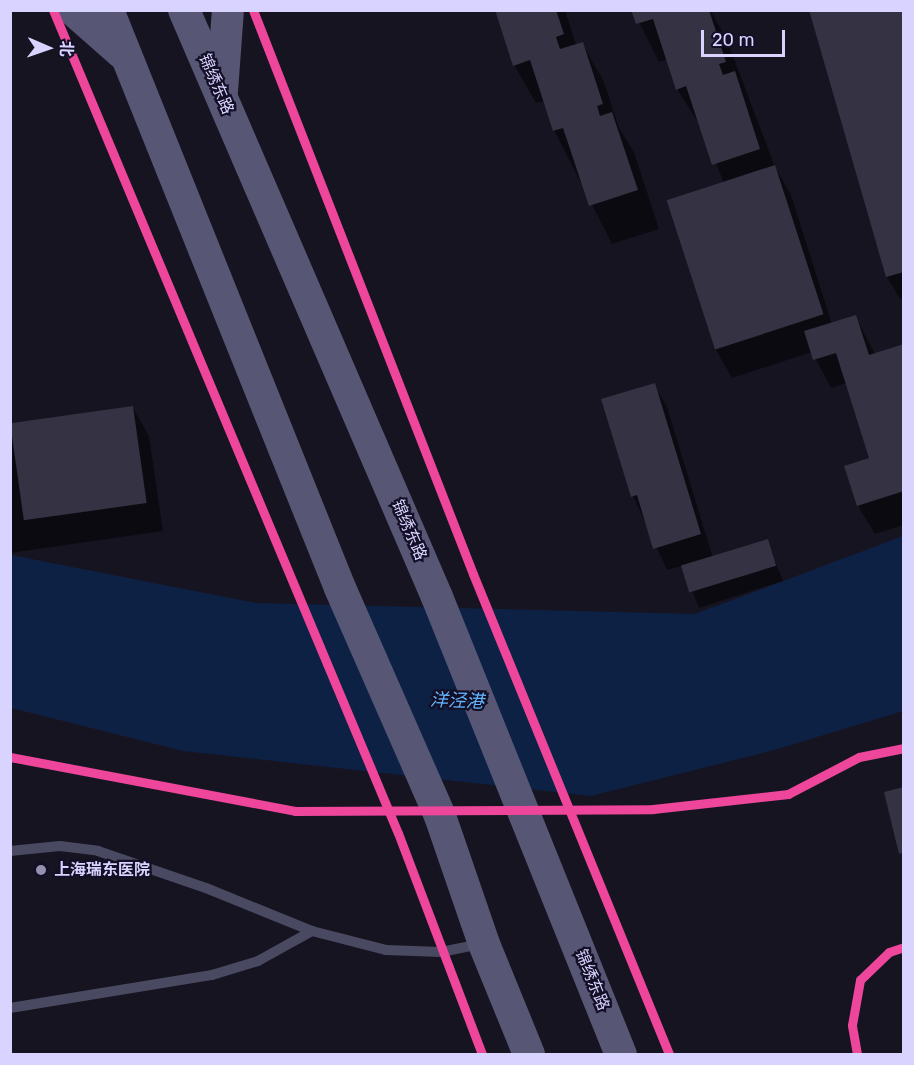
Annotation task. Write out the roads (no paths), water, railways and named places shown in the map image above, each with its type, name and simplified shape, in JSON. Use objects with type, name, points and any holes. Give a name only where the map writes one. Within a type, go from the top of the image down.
[{"type":"main road","points":[[73,10],[127,57]]},
{"type":"main road","points":[[108,10],[340,588],[440,816],[484,944],[529,1054]]},
{"type":"main road","name":"锦绣东路","points":[[184,10],[437,597],[621,1054]]},
{"type":"main road","points":[[222,98],[228,10]]},
{"type":"lane","points":[[10,851],[60,846],[99,851],[206,888],[312,932],[414,953],[484,944]]},
{"type":"lane","points":[[10,1008],[212,975],[258,961],[312,932]]},
{"type":"water","name":"洋泾港","points":[[903,536],[903,711],[771,751],[591,796],[183,751],[11,708],[11,555],[256,603],[695,614]]},
{"type":"place","name":"上海瑞东医院","points":[[41,870]]}]
